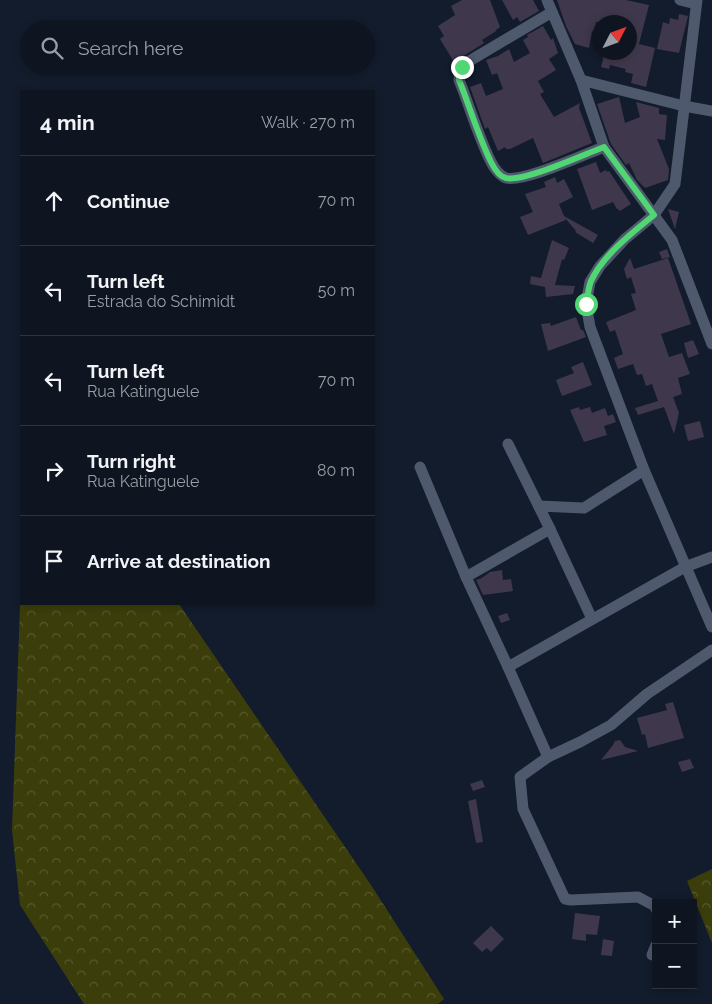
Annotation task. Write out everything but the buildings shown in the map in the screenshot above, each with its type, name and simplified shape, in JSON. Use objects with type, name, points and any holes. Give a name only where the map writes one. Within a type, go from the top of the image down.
[{"type":"street","points":[[547,0],[581,80],[604,147],[672,240],[712,344]]},
{"type":"street","points":[[680,0],[697,2],[675,184],[654,215],[625,239],[600,266],[590,282],[586,304],[590,327],[644,470],[712,627]]},
{"type":"street","points":[[552,12],[466,63],[459,73],[459,80],[491,163],[507,179],[530,175],[604,147]]},
{"type":"street","points":[[581,80],[684,106],[712,111]]},
{"type":"street","points":[[508,444],[592,619]]},
{"type":"street","points":[[420,467],[466,577],[548,757]]},
{"type":"street","points":[[539,506],[584,508],[644,470]]},
{"type":"street","points":[[466,577],[550,529]]},
{"type":"street","points":[[508,667],[685,567],[712,557]]},
{"type":"street","points":[[652,904],[638,897],[565,899],[523,809],[520,777],[548,757],[611,725],[647,694],[712,650]]},
{"type":"green space","points":[[20,605],[180,605],[371,885],[444,999],[438,1004],[84,1004],[20,905],[12,830]]},
{"type":"green space","points":[[712,869],[712,943],[697,906],[697,899],[694,899],[687,881]]},
{"type":"route","points":[[462,67],[459,73],[459,80],[491,163],[502,176],[507,179],[514,179],[530,175],[604,147],[654,215],[625,239],[600,266],[590,282],[586,304]]}]
